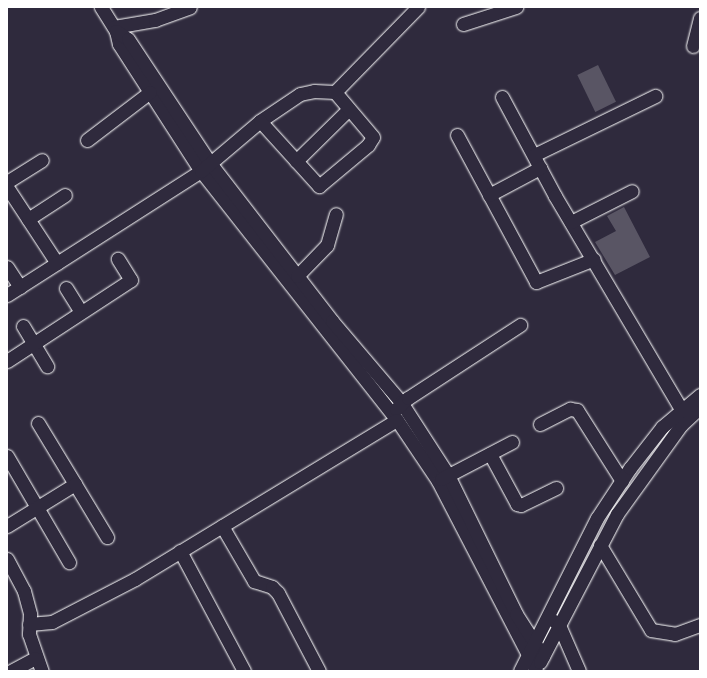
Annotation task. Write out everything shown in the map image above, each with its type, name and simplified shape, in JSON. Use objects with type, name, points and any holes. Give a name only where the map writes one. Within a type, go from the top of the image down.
[{"type":"street","points":[[110,20],[155,20],[190,7]]},
{"type":"street","points":[[335,92],[418,7]]},
{"type":"street","points":[[463,24],[516,7]]},
{"type":"street","points":[[693,46],[700,18]]},
{"type":"street","points":[[110,20],[119,44],[150,92],[205,167],[443,478],[535,670],[617,514],[687,417],[700,407]]},
{"type":"street","points":[[110,20],[128,40],[205,167],[402,402],[516,614],[543,656]]},
{"type":"street","points":[[7,295],[205,167],[260,121],[300,94],[314,91],[335,92],[373,137],[368,145],[319,186],[260,121]]},
{"type":"street","points":[[87,140],[150,92]]},
{"type":"street","points":[[534,155],[655,96]]},
{"type":"street","points":[[502,97],[540,168],[681,409]]},
{"type":"street","points":[[296,161],[349,109]]},
{"type":"street","points":[[457,135],[536,282],[594,260]]},
{"type":"street","points":[[7,182],[42,160]]},
{"type":"street","points":[[489,195],[540,168]]},
{"type":"street","points":[[7,187],[57,263]]},
{"type":"street","points":[[571,222],[632,191]]},
{"type":"street","points":[[28,219],[65,195]]},
{"type":"street","points":[[297,276],[327,245],[336,214]]},
{"type":"street","points":[[7,361],[131,280],[118,260]]},
{"type":"street","points":[[7,267],[20,287]]},
{"type":"street","points":[[66,288],[81,312]]},
{"type":"street","points":[[29,624],[52,622],[135,578],[222,526],[395,417],[402,402],[520,325]]},
{"type":"street","points":[[23,326],[47,366]]},
{"type":"street","points":[[520,671],[528,658],[534,642],[597,518],[622,480],[662,427],[681,409],[700,395]]},
{"type":"street","points":[[540,424],[570,409],[577,410],[622,480]]},
{"type":"street","points":[[38,423],[107,537]]},
{"type":"street","points":[[443,478],[512,442]]},
{"type":"street","points":[[490,454],[517,504],[521,505],[556,488]]},
{"type":"street","points":[[7,456],[36,508],[69,562]]},
{"type":"street","points":[[7,526],[74,484]]},
{"type":"street","points":[[222,526],[254,581],[272,587],[278,593],[319,671]]},
{"type":"street","points":[[600,545],[650,630],[675,634],[700,625]]},
{"type":"street","points":[[180,551],[244,671]]},
{"type":"street","points":[[7,559],[11,578],[24,591],[30,614],[29,634],[35,658],[42,671]]},
{"type":"street","points":[[548,615],[559,625],[579,671]]},
{"type":"street","points":[[10,671],[35,658]]},
{"type":"building","points":[[598,65],[616,102],[595,112],[577,75]]},
{"type":"building","points":[[624,207],[650,257],[615,275],[595,242],[616,231],[607,216]]}]
